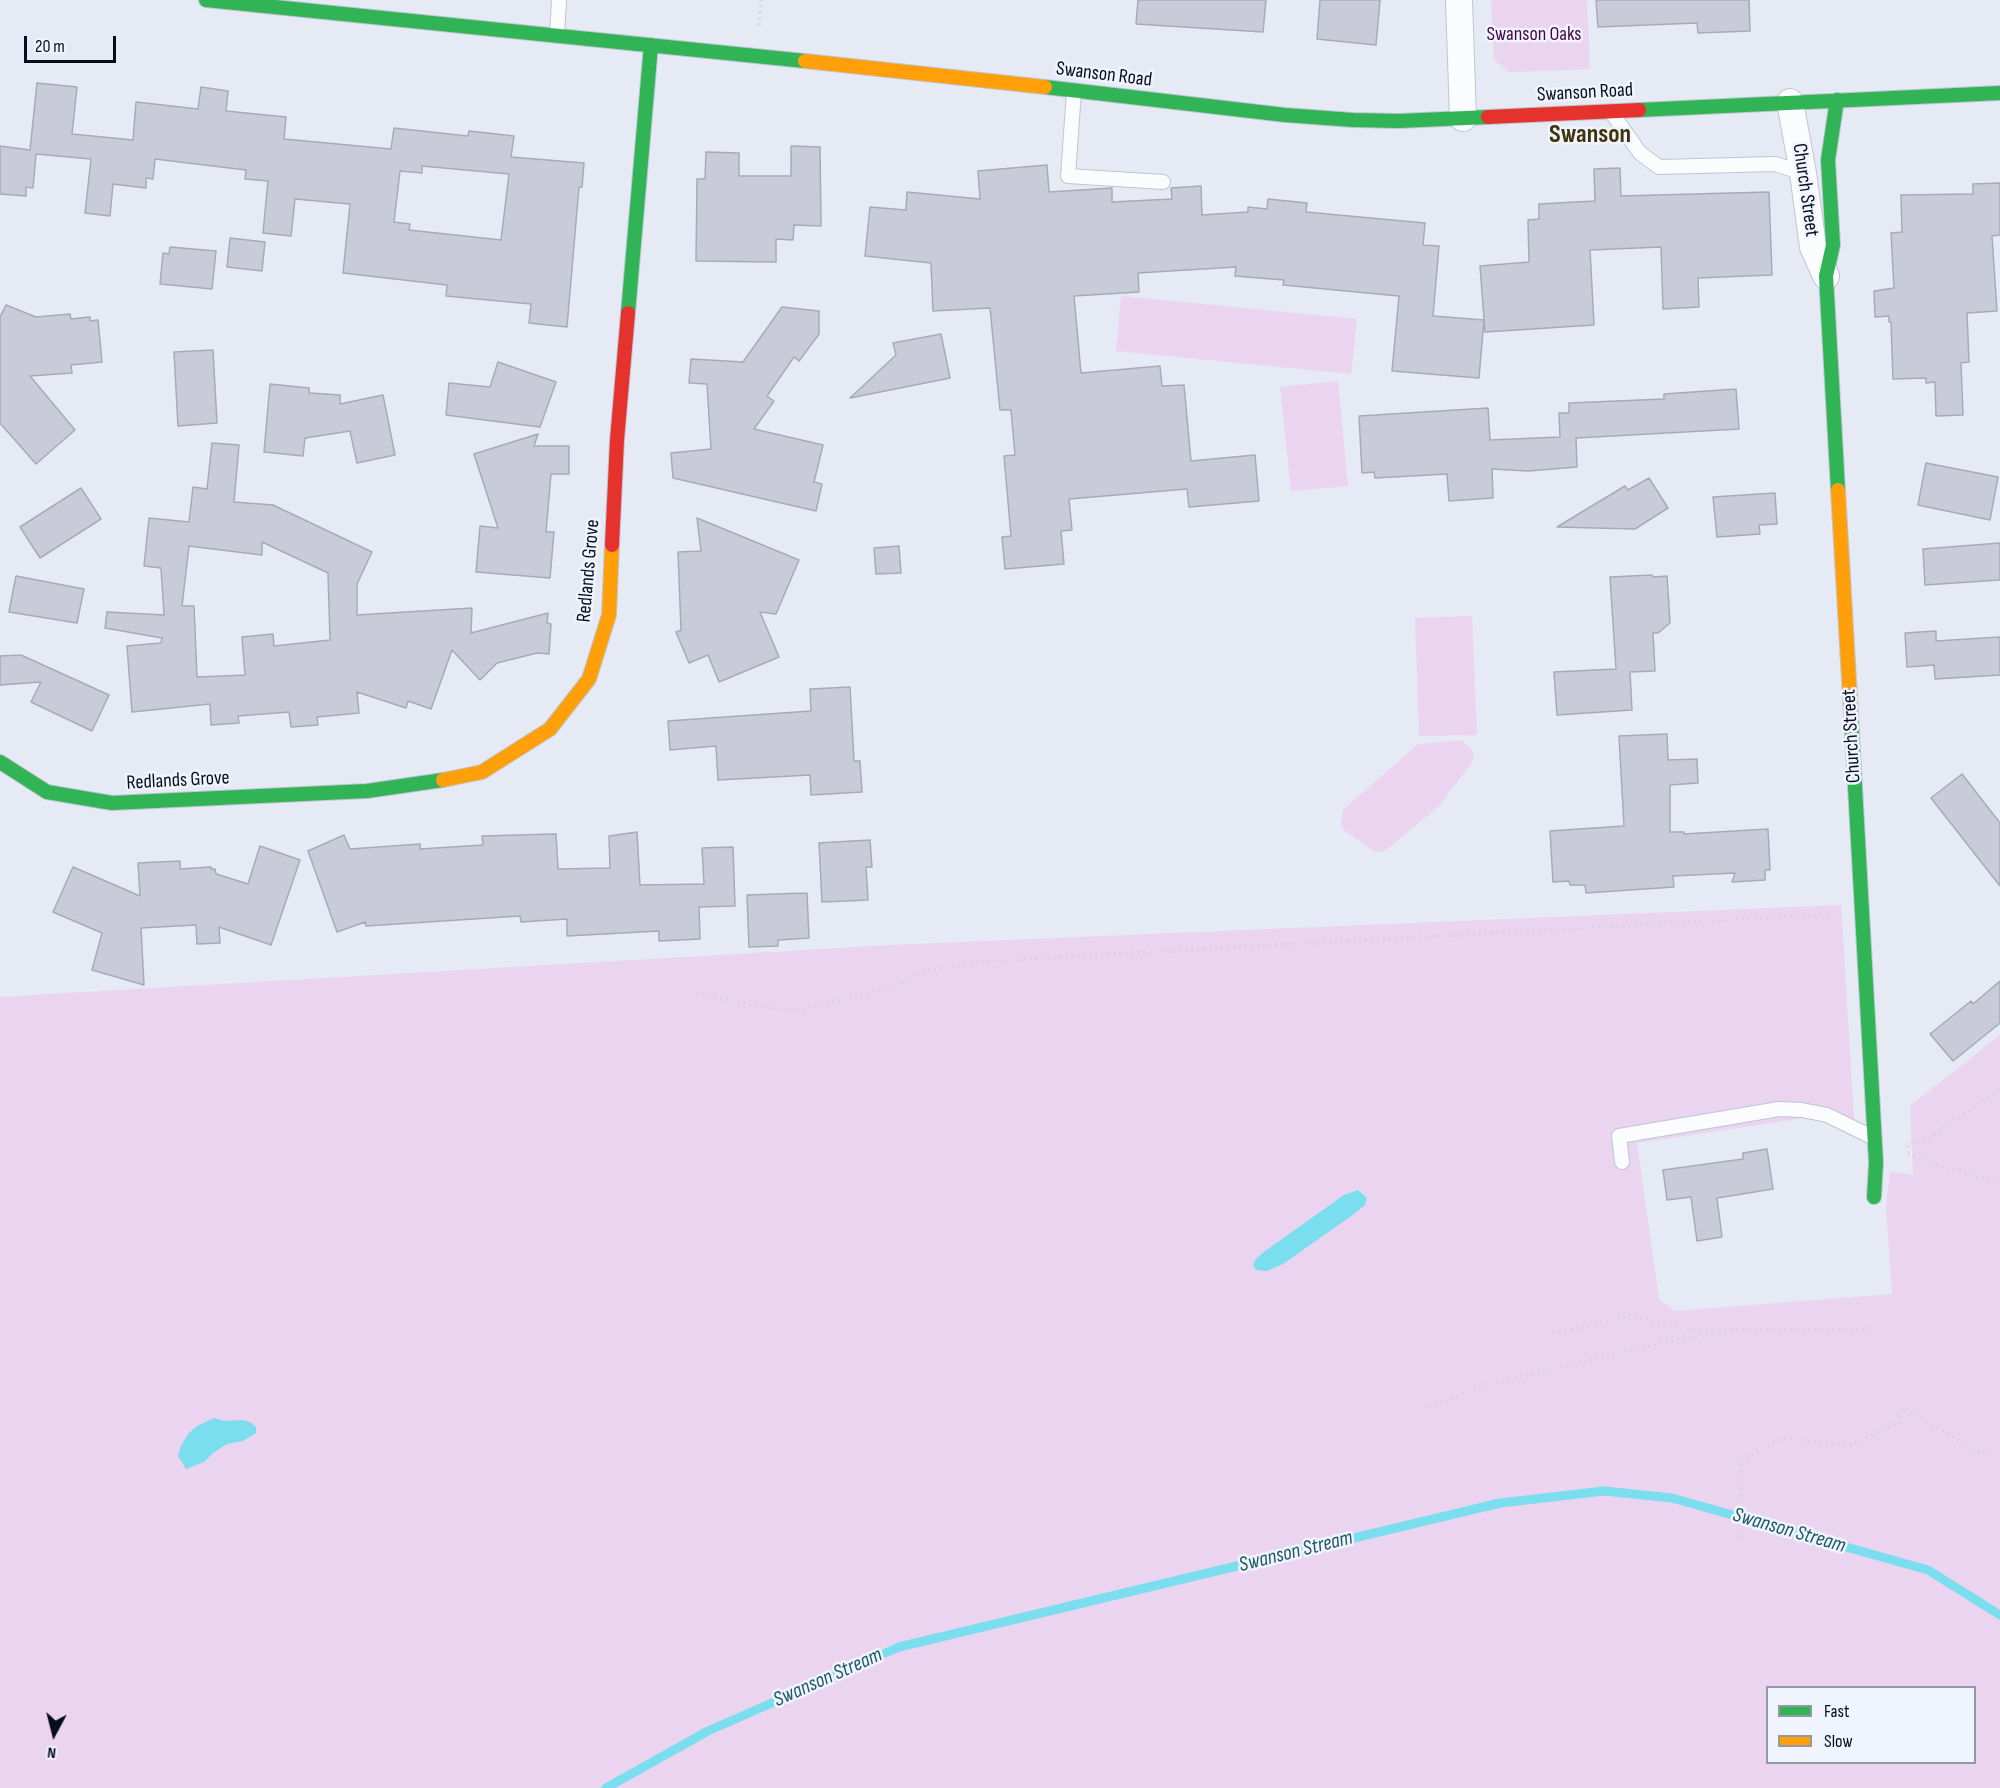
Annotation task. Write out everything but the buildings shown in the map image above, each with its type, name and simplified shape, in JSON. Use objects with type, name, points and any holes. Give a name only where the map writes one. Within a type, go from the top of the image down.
[{"type":"street","name":"Swanson Road","points":[[206,0],[273,3],[1342,120],[1399,121],[2000,93]]},
{"type":"street","points":[[1459,0],[1462,118]]},
{"type":"street","name":"Redlands Grove","points":[[0,762],[47,792],[112,803],[367,791],[433,782],[482,772],[550,729],[589,679],[609,615],[617,440],[651,45]]},
{"type":"street","name":"Church Street","points":[[1837,100],[1828,160],[1833,245],[1826,276],[1862,912],[1875,1197]]},
{"type":"street","name":"Church Street","points":[[1790,102],[1813,247],[1826,276]]},
{"type":"lane","points":[[557,35],[559,0]]},
{"type":"lane","points":[[1074,91],[1068,176],[1163,182]]},
{"type":"lane","points":[[1610,111],[1640,153],[1659,167],[1775,164],[1803,173]]},
{"type":"lane","points":[[1622,1161],[1619,1136],[1779,1109],[1802,1110],[1827,1115],[1874,1138]]},
{"type":"path","points":[[697,992],[759,1007],[802,1010],[886,988],[922,972],[973,962],[1862,912]]},
{"type":"path","points":[[2000,1090],[1932,1136],[1908,1145],[1906,1149],[1908,1156],[2000,1182]]},
{"type":"path","points":[[1552,1332],[1594,1326],[1629,1315],[1671,1326],[1716,1333]]},
{"type":"path","points":[[1429,1407],[1485,1385],[1667,1341],[1736,1330],[1876,1329]]},
{"type":"path","points":[[1741,1538],[1741,1460],[1782,1439],[1850,1445],[1900,1422],[1904,1408],[1983,1455],[1999,1458]]},
{"type":"green space","name":"Swanson Oaks","points":[[1491,0],[1587,0],[1590,69],[1509,72],[1494,60]]},
{"type":"green space","points":[[1121,296],[1357,319],[1351,374],[1116,351]]},
{"type":"green space","points":[[1338,381],[1348,486],[1291,491],[1280,387]]},
{"type":"green space","points":[[1472,616],[1477,735],[1419,736],[1415,618]]},
{"type":"green space","points":[[1462,740],[1473,751],[1474,760],[1439,806],[1385,851],[1375,852],[1345,831],[1341,825],[1343,810],[1418,744]]},
{"type":"green space","points":[[1841,905],[1855,1134],[1819,1116],[1637,1143],[1659,1299],[1675,1311],[1892,1294],[1886,1207],[1890,1171],[1913,1175],[1910,1106],[2000,1035],[2000,1788],[0,1788],[0,997],[891,945]]},
{"type":"water","points":[[1358,1190],[1367,1198],[1365,1205],[1354,1214],[1283,1264],[1267,1271],[1256,1270],[1253,1265],[1265,1251],[1344,1195]]},
{"type":"water","points":[[214,1418],[250,1422],[256,1427],[256,1433],[243,1441],[227,1444],[204,1462],[186,1469],[178,1456],[181,1446],[188,1434],[197,1426]]},
{"type":"waterway","name":"Swanson Stream","points":[[606,1788],[708,1731],[899,1647],[1500,1503],[1604,1491],[1672,1498],[1928,1570],[2000,1615]]},
{"type":"traffic: fast","points":[[206,0],[805,61]]},
{"type":"traffic: fast","points":[[628,313],[651,45]]},
{"type":"traffic: fast","points":[[1045,87],[1285,115],[1353,120],[1399,121],[1488,117]]},
{"type":"traffic: fast","points":[[1639,110],[2000,93]]},
{"type":"traffic: fast","points":[[1837,100],[1828,160],[1833,245],[1826,276],[1838,490]]},
{"type":"traffic: fast","points":[[1851,715],[1876,1163],[1874,1197]]},
{"type":"traffic: fast","points":[[0,762],[47,792],[112,803],[367,791],[443,780]]},
{"type":"traffic: slow","points":[[805,61],[1045,87]]},
{"type":"traffic: slow","points":[[1838,490],[1851,715]]},
{"type":"traffic: slow","points":[[443,780],[482,772],[550,729],[589,679],[609,615],[612,545]]},
{"type":"traffic: jam","points":[[1488,117],[1639,110]]},
{"type":"traffic: jam","points":[[612,545],[617,440],[628,313]]},
{"type":"district","name":"Swanson","points":[[1590,135]]}]
